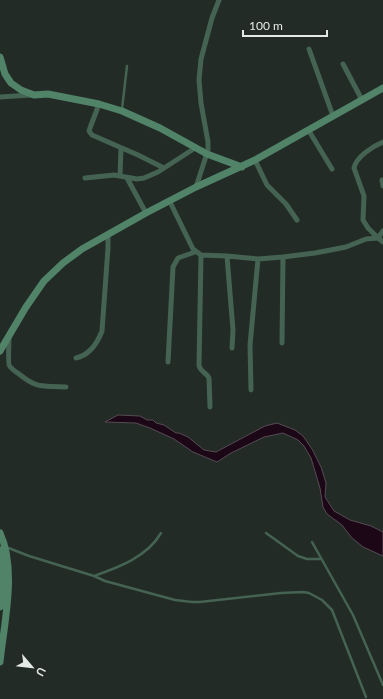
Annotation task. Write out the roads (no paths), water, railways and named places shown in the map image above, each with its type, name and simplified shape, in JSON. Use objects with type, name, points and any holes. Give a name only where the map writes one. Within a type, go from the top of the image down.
[{"type":"main road","points":[[0,57],[2,74],[21,90],[34,95],[48,94],[99,104],[122,111],[160,128],[207,154],[242,167]]},
{"type":"main road","points":[[0,351],[35,294],[63,263],[82,249],[146,213],[242,167],[309,131],[383,88]]},
{"type":"main road","points":[[0,533],[8,580],[0,662]]},
{"type":"main road","points":[[0,607],[2,548]]},
{"type":"street","points":[[196,188],[207,154],[208,142],[201,103],[199,80],[201,59],[207,35],[219,0]]},
{"type":"street","points":[[309,49],[333,116]]},
{"type":"street","points":[[343,64],[362,100]]},
{"type":"street","points":[[0,97],[34,95]]},
{"type":"street","points":[[99,104],[90,128],[90,134],[164,168]]},
{"type":"street","points":[[309,131],[332,169]]},
{"type":"street","points":[[383,142],[377,144],[356,162],[354,168],[364,196],[362,215],[363,220],[368,228],[383,242]]},
{"type":"street","points":[[120,176],[121,148]]},
{"type":"street","points":[[85,178],[120,176],[127,178],[144,178],[152,176],[195,148]]},
{"type":"street","points":[[255,160],[267,185],[286,204],[297,220]]},
{"type":"street","points":[[127,178],[146,213]]},
{"type":"street","points":[[170,202],[195,252],[201,255],[258,259],[315,253],[346,247],[366,239],[378,238],[383,231]]},
{"type":"street","points":[[76,358],[88,353],[100,337],[102,331],[108,235]]},
{"type":"street","points":[[168,362],[173,267],[178,258],[195,252]]},
{"type":"street","points":[[201,255],[199,365],[200,370],[207,374],[209,378],[210,407]]},
{"type":"street","points":[[227,256],[233,330],[232,348]]},
{"type":"street","points":[[282,257],[282,343]]},
{"type":"street","points":[[251,390],[250,345],[258,259]]},
{"type":"street","points":[[9,337],[9,363],[11,368],[36,386],[66,387]]},
{"type":"lane","points":[[122,111],[127,66]]},
{"type":"lane","points":[[94,576],[144,553],[157,541],[161,533]]},
{"type":"lane","points":[[266,534],[298,556],[307,559],[322,559]]},
{"type":"lane","points":[[312,542],[353,615],[383,684]]},
{"type":"lane","points":[[2,548],[134,589],[185,602],[200,602],[281,593],[309,593],[322,600],[332,610],[366,697]]}]
